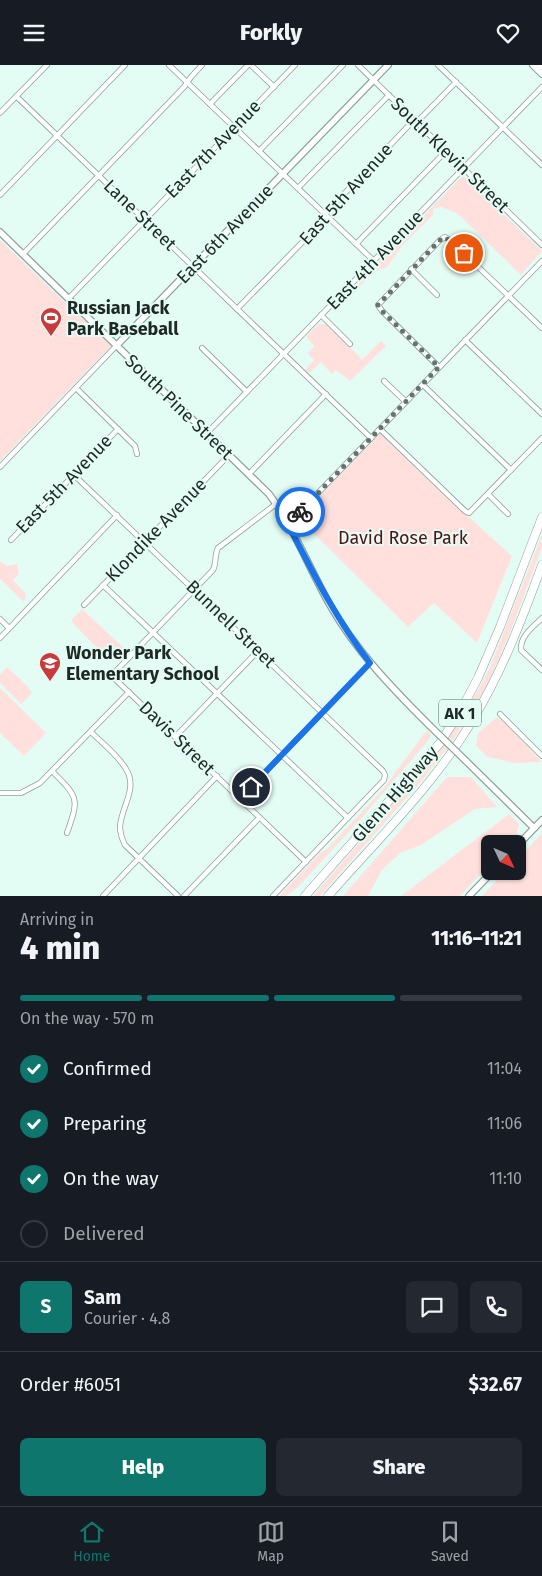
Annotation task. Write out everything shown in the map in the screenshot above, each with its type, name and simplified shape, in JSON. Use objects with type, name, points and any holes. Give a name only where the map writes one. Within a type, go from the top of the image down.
[{"type":"highway","name":"Glenn Highway","points":[[305,896],[434,749],[461,710],[478,678],[500,627],[542,517]]},
{"type":"highway","name":"Glenn Highway","points":[[330,896],[420,792],[471,722],[493,685],[518,631],[542,565]]},
{"type":"highway","points":[[298,896],[328,869]]},
{"type":"main road","points":[[532,65],[542,74]]},
{"type":"street","points":[[0,113],[47,65]]},
{"type":"street","points":[[0,195],[125,65]]},
{"type":"street","points":[[169,65],[374,261]]},
{"type":"street","points":[[22,253],[184,87],[202,65]]},
{"type":"street","name":"East 7th Avenue","points":[[69,298],[295,65]]},
{"type":"street","points":[[259,151],[343,65]]},
{"type":"street","name":"South Klevin Street","points":[[358,65],[542,245]]},
{"type":"street","name":"East 6th Avenue","points":[[0,467],[388,65]]},
{"type":"street","points":[[438,65],[542,165]]},
{"type":"street","points":[[210,104],[253,66],[274,87]]},
{"type":"street","name":"East 5th Avenue","points":[[237,309],[325,219],[324,213],[410,123],[417,122],[456,82]]},
{"type":"street","name":"East 4th Avenue","points":[[207,433],[542,87]]},
{"type":"street","points":[[298,188],[389,95]]},
{"type":"street","name":"Lane Street","points":[[16,96],[371,438]]},
{"type":"street","points":[[356,244],[446,151]]},
{"type":"street","name":"South Pine Street","points":[[0,232],[249,474],[276,504],[330,605],[347,633],[370,663],[392,688],[534,828]]},
{"type":"street","points":[[439,367],[378,305],[411,269],[445,237],[542,328]]},
{"type":"street","points":[[288,524],[542,261]]},
{"type":"street","points":[[411,269],[437,295]]},
{"type":"street","points":[[322,315],[350,344]]},
{"type":"street","points":[[465,340],[542,414]]},
{"type":"street","points":[[202,348],[247,392]]},
{"type":"street","points":[[384,381],[406,402]]},
{"type":"street","points":[[423,385],[511,470]]},
{"type":"street","points":[[76,389],[135,446],[137,454]]},
{"type":"street","points":[[249,474],[326,394]]},
{"type":"street","name":"East 5th Avenue","points":[[11,540],[118,429]]},
{"type":"street","points":[[380,429],[469,513],[542,438]]},
{"type":"street","name":"Klondike Avenue","points":[[84,605],[144,540],[229,455]]},
{"type":"street","name":"Bunnell Street","points":[[74,475],[259,650],[383,771],[386,775],[384,780],[348,818]]},
{"type":"street","points":[[488,494],[508,514]]},
{"type":"street","points":[[154,633],[213,570],[215,554],[218,548],[276,504]]},
{"type":"street","points":[[0,638],[117,515]]},
{"type":"street","points":[[103,585],[348,818],[273,896]]},
{"type":"street","points":[[542,618],[525,636],[521,644],[521,650],[542,670]]},
{"type":"street","points":[[0,619],[9,628]]},
{"type":"street","name":"Davis Street","points":[[154,633],[117,670],[114,675],[115,679],[306,862]]},
{"type":"street","points":[[176,737],[259,650]]},
{"type":"street","points":[[251,787],[370,663]]},
{"type":"street","points":[[0,793],[10,794],[26,791],[40,783],[53,772],[129,692]]},
{"type":"street","points":[[500,714],[542,756]]},
{"type":"street","points":[[91,732],[119,760],[131,778],[128,799],[120,825],[121,836],[125,845],[178,896]]},
{"type":"street","points":[[53,772],[70,789],[75,797],[74,812],[67,833]]},
{"type":"street","points":[[103,896],[217,776]]},
{"type":"street","points":[[184,896],[259,818]]},
{"type":"street","points":[[526,836],[542,820]]},
{"type":"street","points":[[469,896],[484,880]]},
{"type":"green space","points":[[463,175],[542,251],[521,275],[457,213],[441,207],[433,209],[433,215],[402,246],[387,267],[376,271],[345,300],[341,301]]},
{"type":"green space","points":[[0,240],[111,346],[0,461]]},
{"type":"green space","points":[[319,324],[326,324],[362,360],[381,341],[386,346],[350,381],[336,370],[332,374],[321,362],[309,373],[305,370],[314,360],[308,354],[314,346],[306,337]]},
{"type":"green space","name":"David Rose Park","points":[[380,433],[428,480],[512,556],[477,643],[434,603],[408,627],[305,525],[297,530],[295,522]]},
{"type":"green space","points":[[542,535],[542,547],[496,666],[480,697],[452,741],[448,738],[490,667]]},
{"type":"green space","points":[[0,561],[7,566],[17,564],[19,574],[13,580],[26,594],[24,602],[0,579]]},
{"type":"green space","points":[[82,609],[128,652],[119,662],[108,651],[98,649],[71,621]]},
{"type":"green space","points":[[7,667],[32,693],[21,704],[0,683],[0,675]]},
{"type":"green space","points":[[0,688],[46,733],[24,756],[0,733]]},
{"type":"green space","points":[[497,717],[542,762],[514,763],[487,757],[476,745],[478,733]]},
{"type":"green space","points":[[427,730],[431,735],[428,741],[359,821],[298,887],[286,896],[279,896],[320,853],[327,849],[383,789]]},
{"type":"green space","points":[[442,744],[447,748],[424,778],[320,896],[313,896],[405,790]]},
{"type":"green space","points":[[447,777],[471,777],[497,807],[475,809],[421,845],[400,853],[382,870],[368,896],[343,896]]},
{"type":"green space","points":[[509,814],[519,824],[516,835],[481,835]]},
{"type":"green space","points":[[542,833],[542,896],[482,896],[497,880],[526,880],[526,850]]},
{"type":"green space","points":[[481,835],[481,874],[460,896],[401,896]]},
{"type":"way so far","points":[[300,512],[439,367],[378,305],[440,240],[445,237],[464,253]]},
{"type":"place","name":"Russian Jack Park Baseball","points":[[51,337]]},
{"type":"place","name":"Wonder Park Elementary School","points":[[50,682]]},
{"type":"route","points":[[251,787],[370,663],[347,633],[330,605],[288,524],[300,512]]}]
